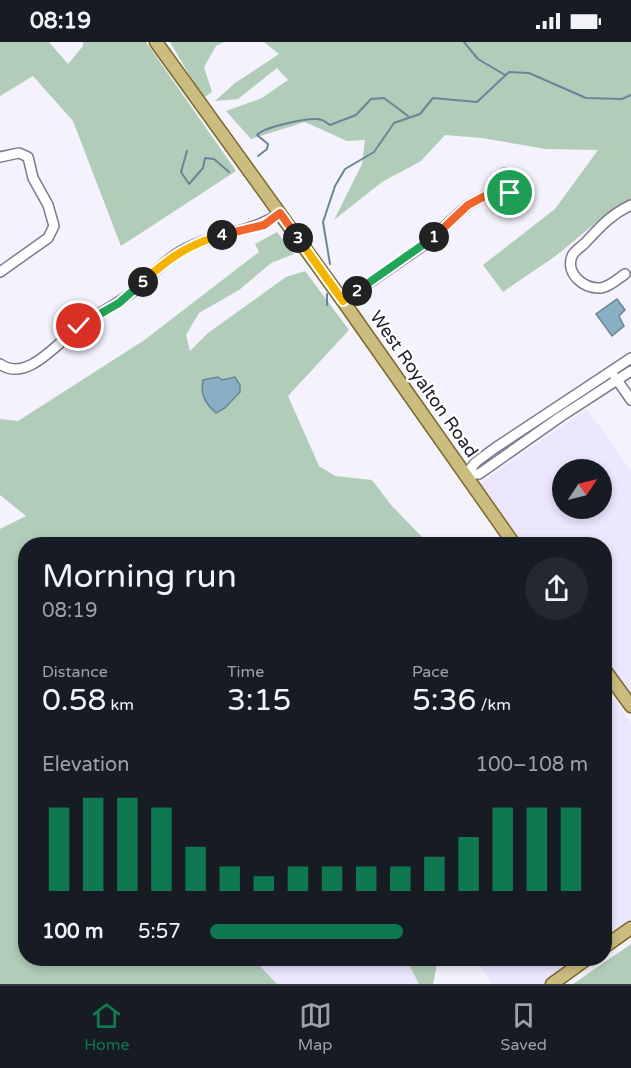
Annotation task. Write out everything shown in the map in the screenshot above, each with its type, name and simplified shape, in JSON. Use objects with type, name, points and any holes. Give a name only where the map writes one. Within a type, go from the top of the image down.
[{"type":"main road","name":"West Royalton Road","points":[[156,42],[509,537]]},
{"type":"main road","points":[[612,680],[631,706]]},
{"type":"main road","points":[[612,941],[631,928]]},
{"type":"main road","points":[[552,984],[577,966]]},
{"type":"street","points":[[0,157],[19,153],[28,157],[33,178],[49,207],[54,226],[48,238],[0,272]]},
{"type":"street","points":[[343,301],[424,245],[468,205],[498,189]]},
{"type":"street","points":[[625,274],[603,288],[582,285],[571,268],[571,260],[596,228],[631,205]]},
{"type":"street","points":[[0,364],[13,370],[25,369],[58,345],[68,334],[119,303],[174,255],[208,239],[264,225],[280,213]]},
{"type":"street","points":[[466,474],[476,462],[495,448],[631,358]]},
{"type":"street","points":[[610,370],[631,400]]},
{"type":"street","points":[[466,474],[479,474],[631,371]]},
{"type":"shaded area","points":[[587,409],[631,471],[631,697],[612,670],[612,537],[517,537],[479,484]]},
{"type":"shaded area","points":[[612,696],[631,723],[631,921],[612,936]]},
{"type":"shaded area","points":[[260,966],[410,966],[419,984],[277,984]]},
{"type":"shaded area","points":[[480,966],[570,966],[543,984],[493,984]]},
{"type":"green space","points":[[0,42],[49,42],[68,64],[83,46],[83,42],[146,42],[236,171],[121,246],[73,121],[33,76],[0,96]]},
{"type":"green space","points":[[170,42],[224,42],[216,46],[204,67],[212,92],[203,98]]},
{"type":"green space","points":[[264,42],[631,42],[631,203],[610,213],[554,257],[503,292],[483,265],[555,209],[598,150],[546,149],[482,138],[445,135],[421,161],[382,182],[334,220],[362,164],[365,140],[347,141],[305,122],[251,139],[226,111],[262,98],[288,80],[277,68],[238,99],[215,101],[235,83],[279,54]]},
{"type":"green space","points":[[277,232],[294,254],[271,263],[239,290],[199,313],[186,335],[190,351],[208,333],[286,277],[305,271],[349,330],[288,396],[319,466],[335,476],[372,480],[391,505],[422,537],[18,537],[18,966],[260,966],[277,984],[0,984],[0,529],[26,516],[0,495],[0,419],[18,421],[143,341],[259,252],[255,244]]},
{"type":"green space","points":[[631,944],[631,984],[573,984],[599,966],[612,966],[612,957]]},
{"type":"green space","points":[[410,966],[437,966],[433,984],[419,984]]},
{"type":"water","points":[[617,299],[625,310],[619,316],[624,326],[612,336],[596,314]]},
{"type":"water","points":[[218,377],[222,380],[235,377],[240,385],[240,392],[225,408],[216,413],[204,398],[202,385],[203,380]]},
{"type":"waterway","points":[[464,42],[478,59],[505,75]]},
{"type":"waterway","points":[[330,264],[323,222],[335,186],[345,169],[374,152],[394,123],[420,114],[433,98],[477,102],[509,72],[529,73],[586,98],[622,99],[631,95]]},
{"type":"waterway","points":[[258,156],[267,149],[268,144],[257,135],[261,132],[299,121],[317,119],[330,125],[356,115],[371,99],[384,98],[408,116]]},
{"type":"waterway","points":[[187,151],[181,172],[189,184],[203,168],[205,158],[214,159],[229,172]]},
{"type":"waterway","points":[[327,294],[327,305]]},
{"type":"route","points":[[79,326],[119,303],[159,266],[190,246],[208,239],[264,225],[280,213],[343,301],[424,245],[472,203],[498,189],[503,193],[510,193]]}]
